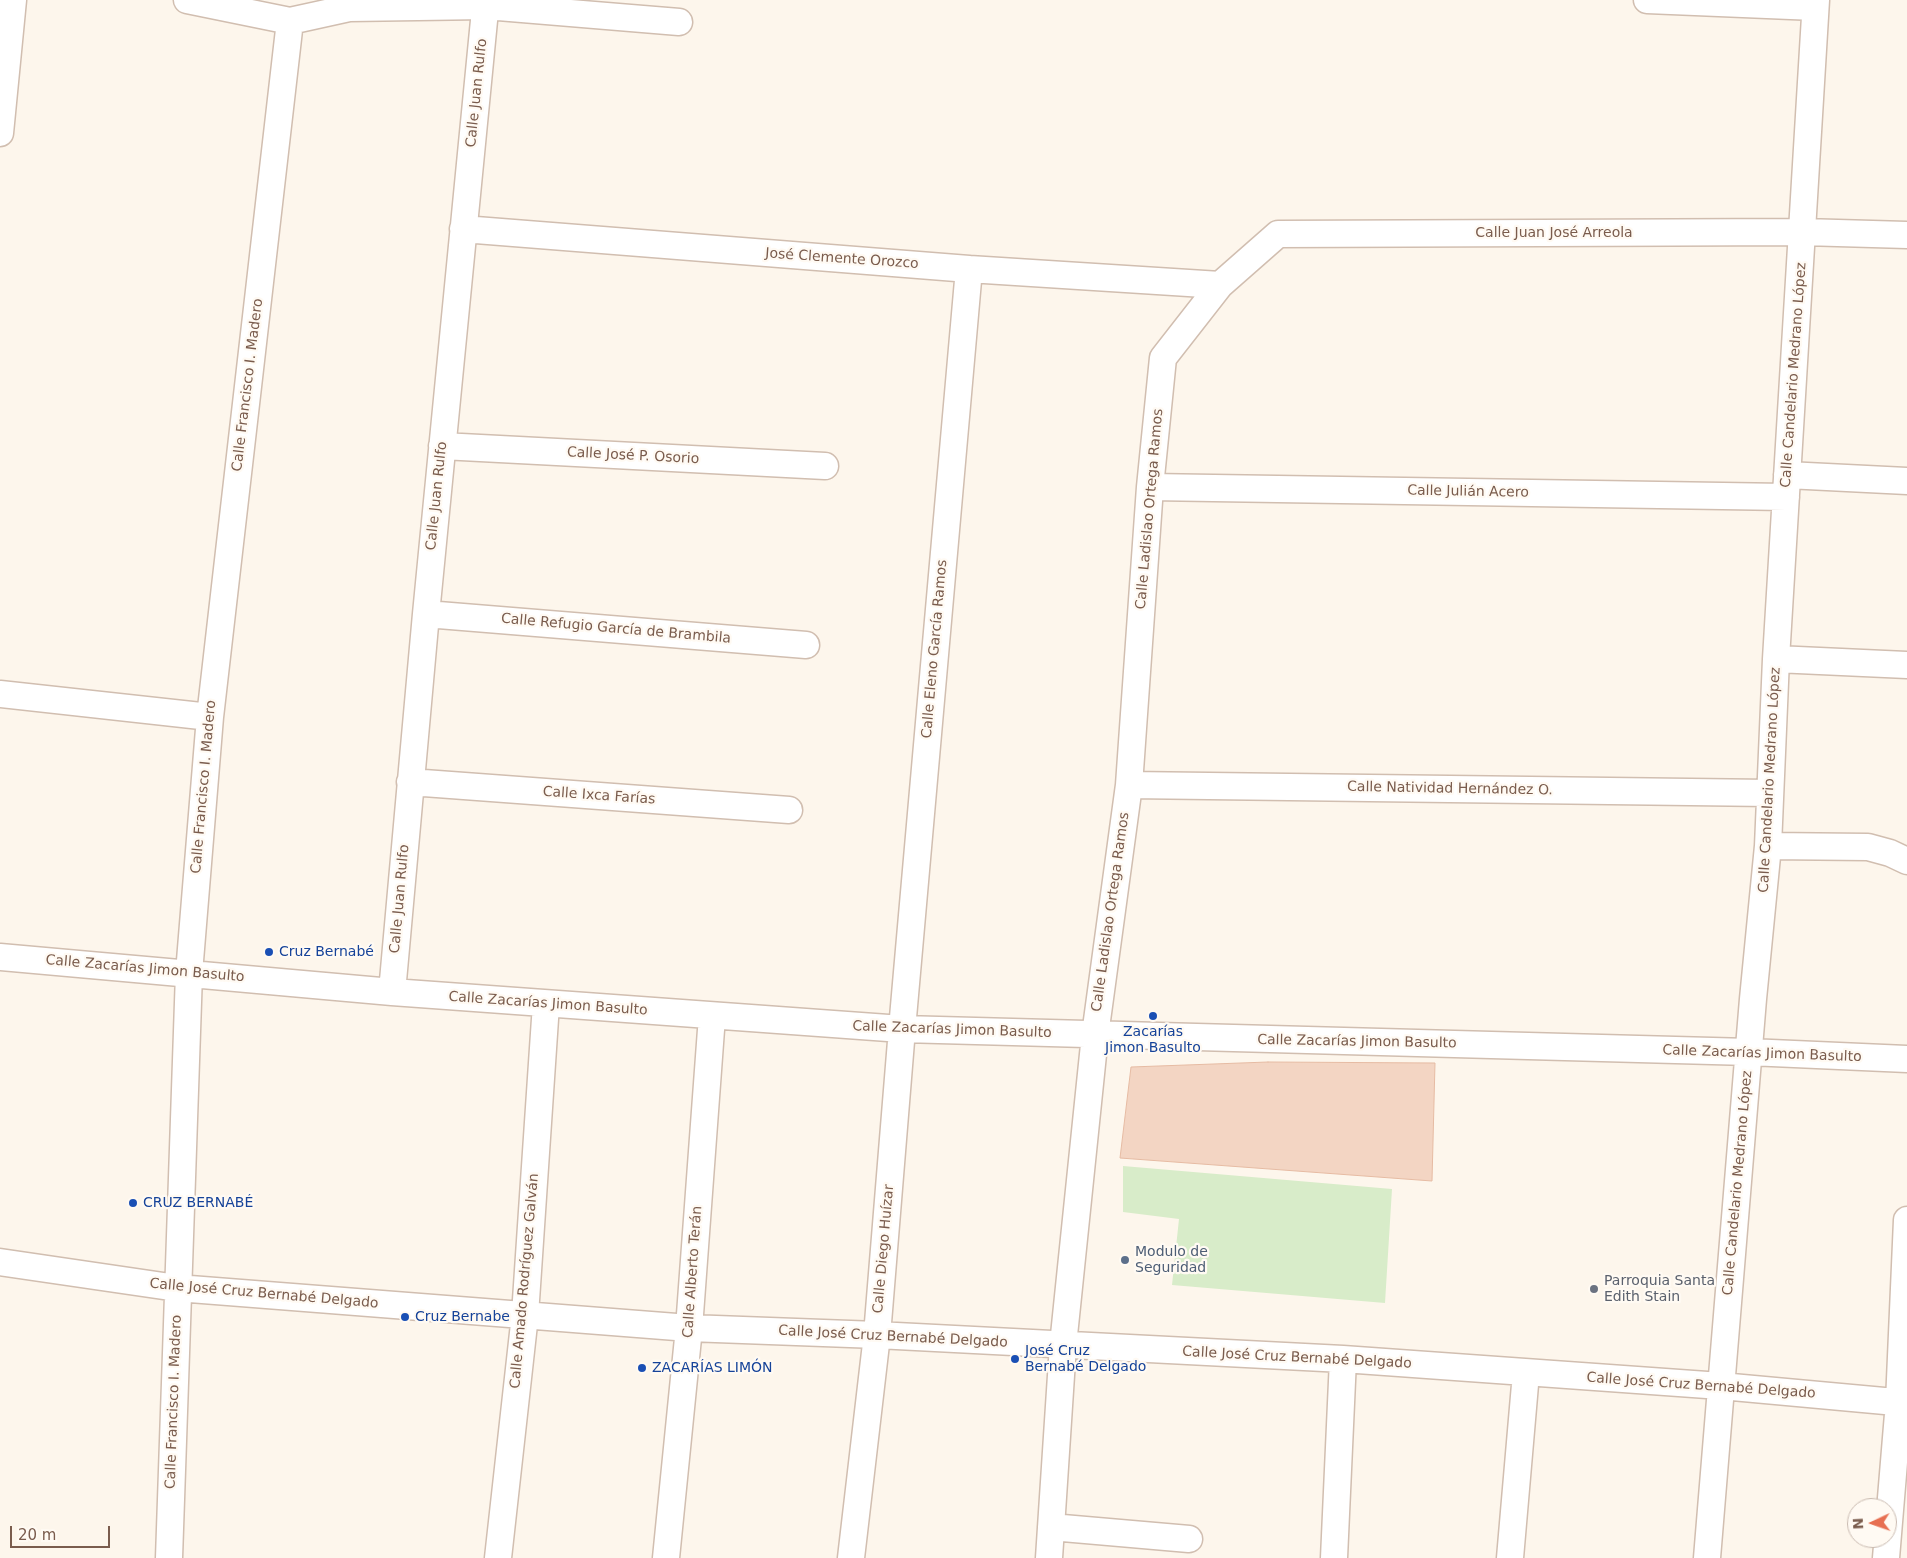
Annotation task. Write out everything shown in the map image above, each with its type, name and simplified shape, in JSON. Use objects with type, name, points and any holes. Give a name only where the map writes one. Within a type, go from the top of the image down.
[{"type":"street","points":[[0,133],[13,0]]},
{"type":"street","points":[[187,0],[276,12],[486,3],[679,22]]},
{"type":"street","points":[[1647,0],[1815,4]]},
{"type":"street","name":"Calle Juan Rulfo","points":[[392,992],[410,782],[486,3]]},
{"type":"street","name":"Calle Candelario Medrano López","points":[[1707,1558],[1768,846],[1776,659],[1803,232],[1815,4]]},
{"type":"street","name":"Calle Francisco I. Madero","points":[[169,1558],[189,973],[210,717],[276,12]]},
{"type":"street","name":"José Clemente Orozco","points":[[463,229],[969,269],[1220,285]]},
{"type":"street","name":"Calle Juan José Arreola","points":[[1220,285],[1278,234],[1803,232],[1907,236]]},
{"type":"street","name":"Calle Eleno García Ramos","points":[[902,1029],[969,269]]},
{"type":"street","name":"Calle Ladislao Ortega Ramos","points":[[1048,1558],[1063,1346],[1094,1035],[1129,785],[1150,487],[1163,358],[1220,285]]},
{"type":"street","name":"Calle José P. Osorio","points":[[442,446],[825,466]]},
{"type":"street","name":"Calle Julián Acero","points":[[1150,487],[1786,486],[1907,481]]},
{"type":"street","name":"Calle Refugio García de Brambila","points":[[426,614],[806,645]]},
{"type":"street","points":[[1776,659],[1907,665]]},
{"type":"street","points":[[0,694],[210,717]]},
{"type":"street","name":"Calle Ixca Farías","points":[[410,782],[788,810]]},
{"type":"street","name":"Calle Natividad Hernández O.","points":[[1129,785],[1770,793]]},
{"type":"street","points":[[1768,846],[1868,847],[1890,853],[1907,862]]},
{"type":"street","name":"Calle Zacarías Jimon Basulto","points":[[0,957],[392,992],[902,1029],[1749,1052],[1907,1059]]},
{"type":"street","name":"Calle Amado Rodríguez Galván","points":[[498,1558],[525,1315],[546,1004]]},
{"type":"street","name":"Calle Alberto Terán","points":[[666,1558],[689,1328],[712,1016]]},
{"type":"street","name":"Calle Diego Huízar","points":[[851,1558],[877,1335],[902,1029]]},
{"type":"street","points":[[1886,1558],[1903,1403],[1907,1220]]},
{"type":"street","name":"Calle José Cruz Bernabé Delgado","points":[[0,1262],[177,1288],[689,1328],[877,1335],[1343,1359],[1721,1386],[1903,1403]]},
{"type":"street","points":[[1334,1558],[1343,1359]]},
{"type":"street","points":[[1510,1558],[1526,1373]]},
{"type":"street","points":[[1051,1527],[1190,1539]]},
{"type":"green space","points":[[1123,1166],[1392,1189],[1385,1303],[1172,1285],[1179,1219],[1123,1212]]},
{"type":"building","points":[[1268,1062],[1435,1063],[1432,1181],[1120,1158],[1131,1067]]},
{"type":"place","name":"Cruz Bernabé","points":[[269,952]]},
{"type":"place","name":"Zacarías Jimon Basulto","points":[[1153,1016]]},
{"type":"place","name":"CRUZ BERNABÉ","points":[[133,1203]]},
{"type":"place","name":"Modulo de Seguridad","points":[[1125,1260]]},
{"type":"place","name":"Parroquia Santa Edith Stain","points":[[1594,1289]]},
{"type":"place","name":"Cruz Bernabe","points":[[405,1317]]},
{"type":"place","name":"José Cruz Bernabé Delgado","points":[[1015,1359]]},
{"type":"place","name":"ZACARÍAS LIMÓN","points":[[642,1368]]}]
